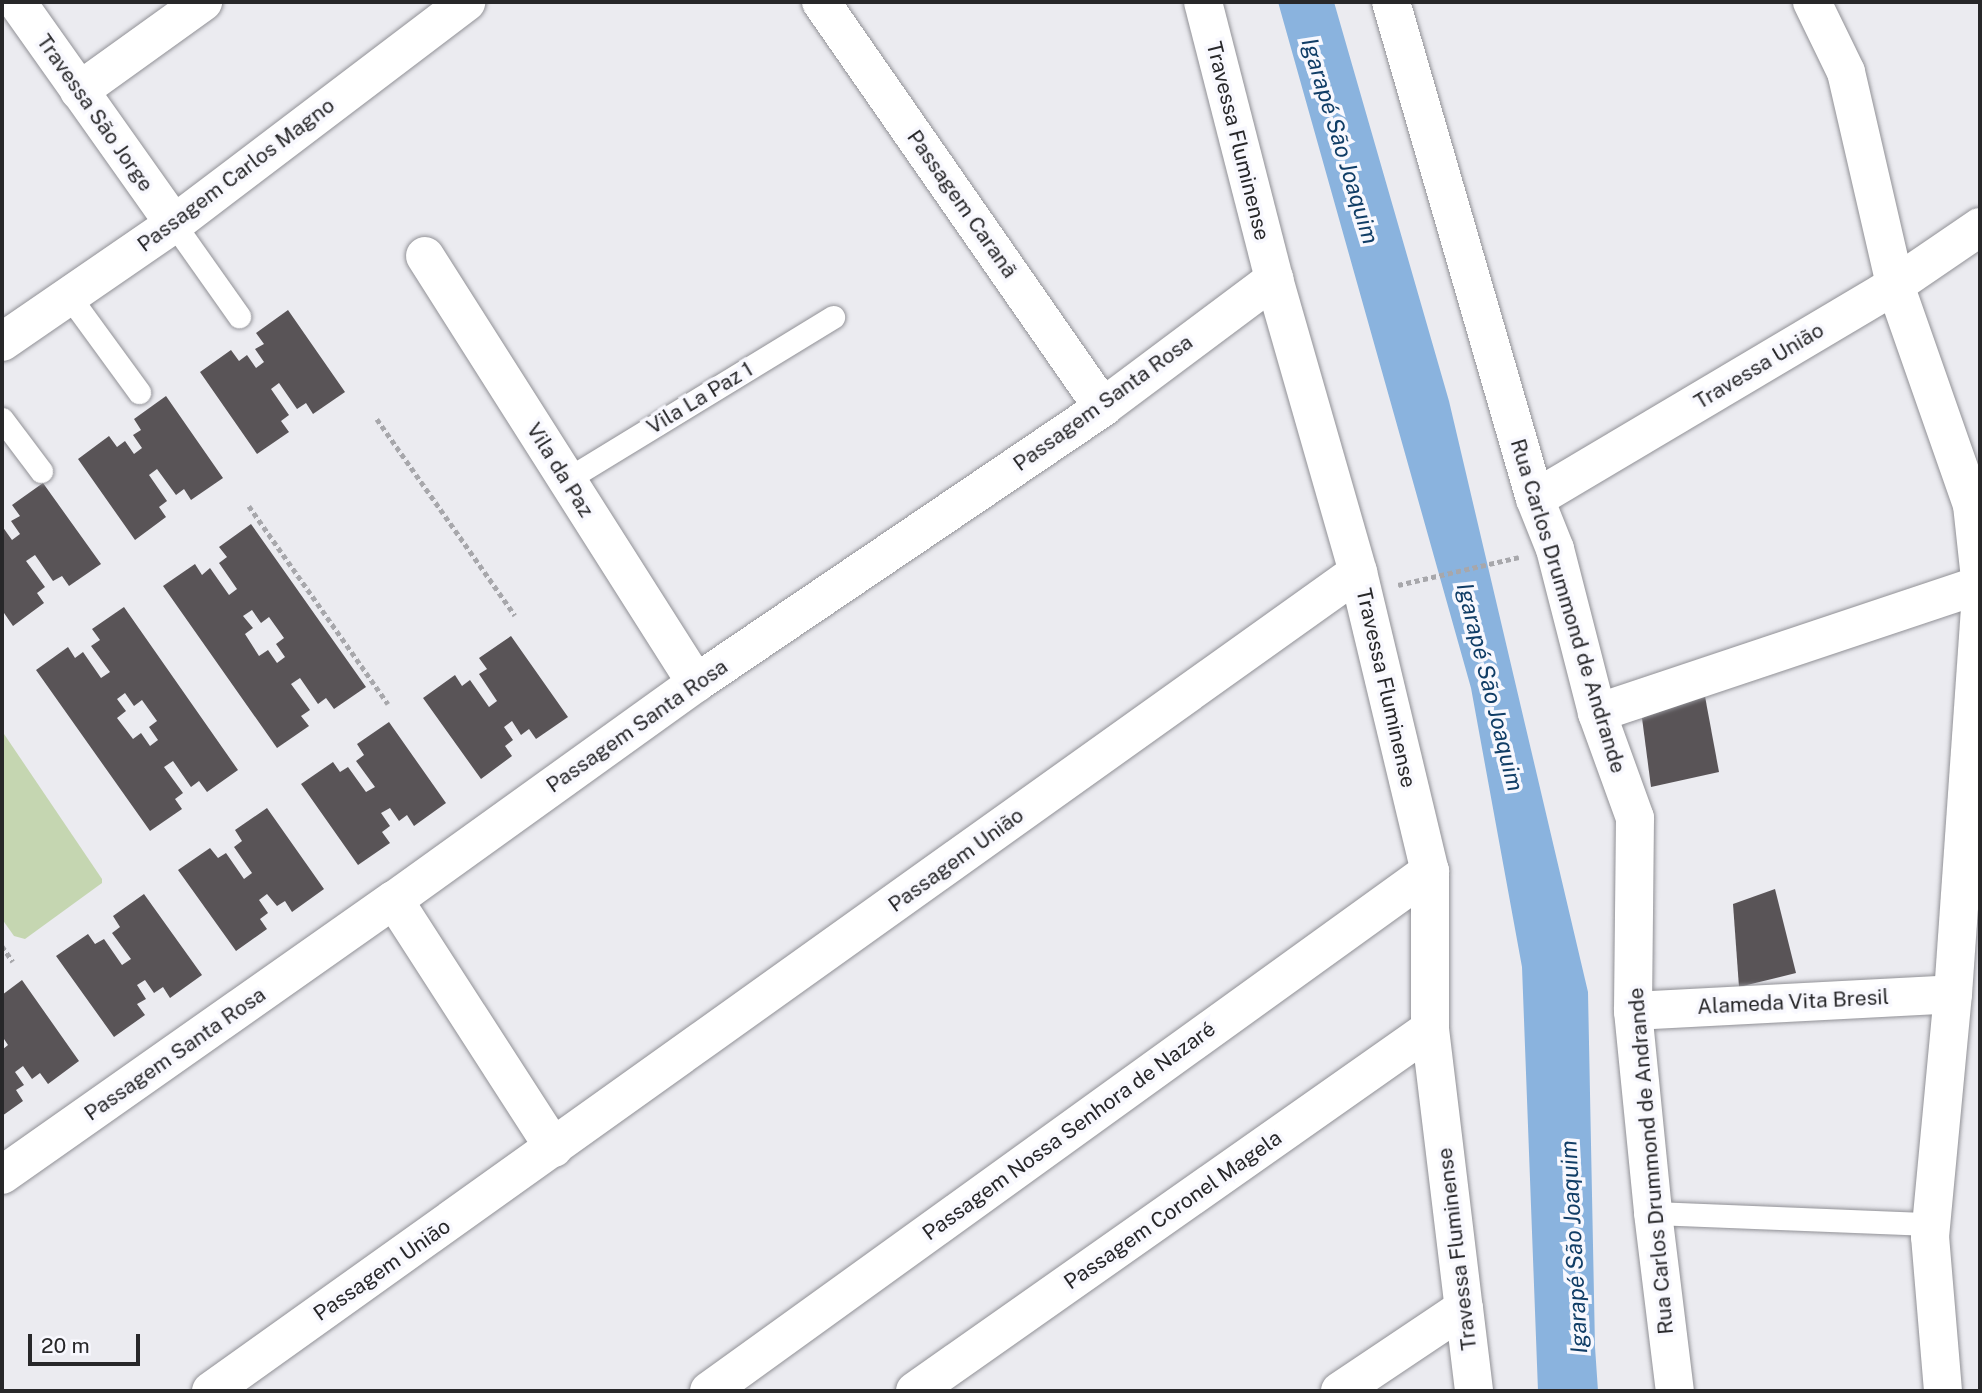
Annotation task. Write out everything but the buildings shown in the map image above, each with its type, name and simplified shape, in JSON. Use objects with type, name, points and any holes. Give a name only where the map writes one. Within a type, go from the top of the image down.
[{"type":"street","points":[[79,91],[203,2]]},
{"type":"street","name":"Passagem Carlos Magno","points":[[2,342],[174,224],[466,2]]},
{"type":"street","name":"Passagem Caranã","points":[[821,2],[1103,407]]},
{"type":"street","name":"Travessa Fluminense","points":[[1203,2],[1273,279],[1361,582],[1430,871],[1430,1029],[1474,1391]]},
{"type":"street","name":"Rua Carlos Drummond de Andrande","points":[[1391,2],[1535,499],[1555,549],[1597,713],[1635,818],[1633,1011],[1653,1213],[1675,1391]]},
{"type":"street","points":[[1812,2],[1846,72],[1895,285],[1972,505],[1980,579]]},
{"type":"street","name":"Travessa São Jorge","points":[[16,20],[79,91],[174,224]]},
{"type":"street","name":"Travessa União","points":[[1535,499],[1895,285],[1980,227]]},
{"type":"street","name":"Vila da Paz","points":[[425,256],[696,683]]},
{"type":"street","name":"Passagem Santa Rosa","points":[[2,1175],[394,900],[696,683],[1103,407],[1273,279]]},
{"type":"street","name":"Passagem União","points":[[211,1391],[1361,582]]},
{"type":"street","points":[[1597,713],[1980,585]]},
{"type":"street","points":[[1943,1391],[1930,1237],[1953,994],[1980,610]]},
{"type":"street","name":"Passagem Nossa Senhora de Nazaré","points":[[709,1391],[1430,871]]},
{"type":"street","points":[[394,900],[554,1148]]},
{"type":"street","name":"Alameda Vita Bresil","points":[[1633,1011],[1953,994]]},
{"type":"street","name":"Passagem Coronel Magela","points":[[915,1391],[1430,1029]]},
{"type":"street","points":[[1340,1391],[1464,1308]]},
{"type":"lane","points":[[174,224],[239,316]]},
{"type":"lane","points":[[69,296],[139,393]]},
{"type":"lane","name":"Vila La Paz 1","points":[[566,480],[833,317]]},
{"type":"lane","points":[[2,419],[41,471]]},
{"type":"lane","points":[[1653,1213],[1931,1224]]},
{"type":"path","points":[[377,419],[515,615]]},
{"type":"path","points":[[249,506],[388,704]]},
{"type":"path","points":[[1361,582],[1555,549]]},
{"type":"path","points":[[2,946],[13,962]]},
{"type":"green space","points":[[2,731],[102,879],[102,883],[25,939],[14,936],[2,919]]},
{"type":"water","name":"Igarapé São Joaquim","points":[[1278,2],[1334,2],[1449,401],[1588,992],[1598,1391],[1538,1391],[1522,967],[1471,688]]}]
